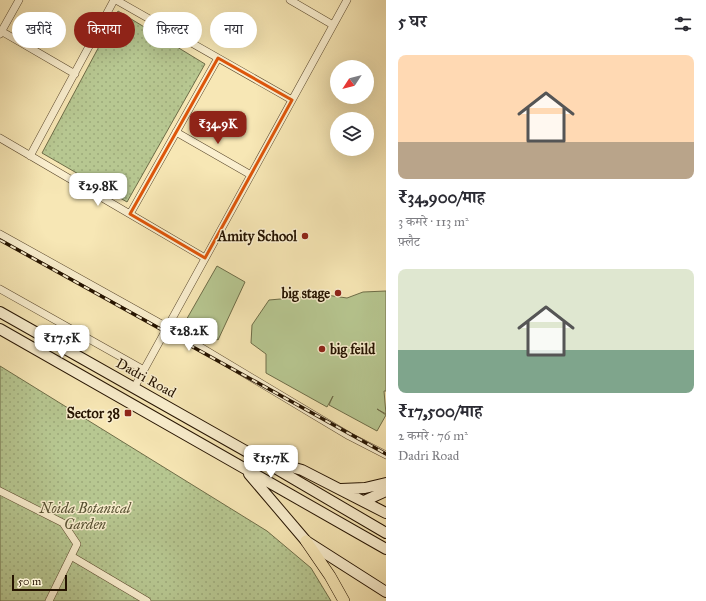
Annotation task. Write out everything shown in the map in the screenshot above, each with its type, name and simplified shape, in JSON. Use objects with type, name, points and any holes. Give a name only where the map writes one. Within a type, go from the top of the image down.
[{"type":"highway","points":[[306,541],[330,576],[344,601]]},
{"type":"main road","name":"Dadri Road","points":[[0,312],[258,458]]},
{"type":"main road","name":"Dadri Road","points":[[0,329],[386,549]]},
{"type":"main road","points":[[258,458],[386,533]]},
{"type":"main road","points":[[258,458],[302,470],[386,513]]},
{"type":"main road","points":[[244,468],[306,541],[386,592]]},
{"type":"main road","points":[[341,489],[365,488],[386,483]]},
{"type":"main road","points":[[364,501],[386,491]]},
{"type":"street","points":[[19,0],[1,32],[75,74]]},
{"type":"street","points":[[30,156],[115,0],[292,100]]},
{"type":"street","points":[[290,0],[333,25]]},
{"type":"street","points":[[134,388],[347,0]]},
{"type":"street","points":[[130,214],[218,58]]},
{"type":"street","points":[[176,132],[251,175]]},
{"type":"street","points":[[0,138],[205,258]]},
{"type":"street","points":[[0,234],[167,327],[349,436],[386,455]]},
{"type":"street","points":[[0,289],[144,370]]},
{"type":"street","points":[[0,491],[63,523],[77,544],[49,601]]},
{"type":"street","points":[[71,556],[147,601]]},
{"type":"highlighted area","points":[[218,58],[292,100],[205,258],[130,214]]},
{"type":"green space","points":[[135,21],[143,26],[143,48],[179,48],[205,64],[127,202],[42,153],[98,48],[135,48]]},
{"type":"green space","points":[[217,266],[245,282],[218,340],[185,322]]},
{"type":"green space","name":"big feild","points":[[386,291],[386,391],[384,391],[386,414],[377,409],[386,415],[377,431],[329,405],[333,396],[327,407],[266,373],[266,354],[251,343],[252,325],[269,300],[326,295],[347,298],[363,292]]},
{"type":"green space","name":"Noida Botanical Garden","points":[[0,366],[267,531],[311,568],[331,601],[0,601]]},
{"type":"railway","points":[[0,240],[386,454]]},
{"type":"place","name":"Amity School","points":[[305,236]]},
{"type":"place","name":"big stage","points":[[338,293]]},
{"type":"place","name":"big feild","points":[[322,349]]},
{"type":"place","name":"Sector 38","points":[[128,413]]}]
